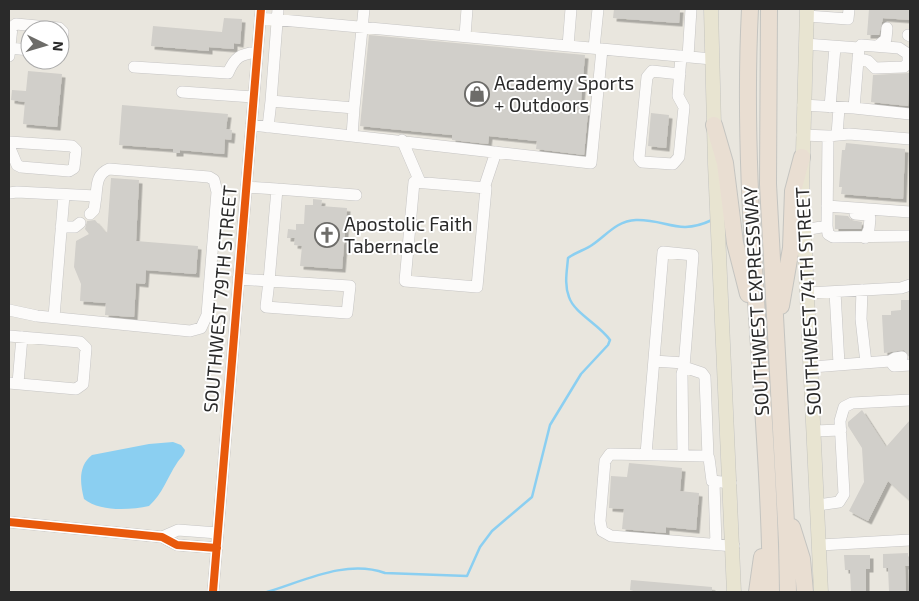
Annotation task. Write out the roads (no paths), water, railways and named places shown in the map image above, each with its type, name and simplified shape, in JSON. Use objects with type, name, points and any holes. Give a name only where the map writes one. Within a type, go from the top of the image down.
[{"type":"highway","name":"SOUTHWEST EXPRESSWAY","points":[[750,9],[748,133],[757,327],[769,513],[771,592]]},
{"type":"highway","name":"SOUTHWEST EXPRESSWAY","points":[[769,9],[768,184],[788,592]]},
{"type":"highway","points":[[714,125],[724,163],[735,243],[757,327]]},
{"type":"highway","points":[[776,338],[790,248],[794,192],[802,157]]},
{"type":"highway","points":[[785,506],[802,559],[805,592]]},
{"type":"highway","points":[[757,592],[769,513]]},
{"type":"main road","points":[[711,9],[714,125],[734,546],[734,592]]},
{"type":"main road","name":"SOUTHWEST 74TH STREET","points":[[807,12],[802,157],[821,592]]},
{"type":"street","points":[[352,136],[364,9]]},
{"type":"street","points":[[465,36],[467,9]]},
{"type":"street","points":[[568,46],[571,9]]},
{"type":"street","points":[[251,125],[402,140],[591,163],[598,48],[598,9]]},
{"type":"street","points":[[680,74],[652,71],[646,77],[639,158],[642,162],[673,164],[679,157],[684,106],[678,96],[691,9]]},
{"type":"street","points":[[807,12],[848,19],[849,9]]},
{"type":"street","points":[[261,13],[362,27],[712,59]]},
{"type":"street","name":"SOUTHWEST 79TH STREET","points":[[213,592],[261,13]]},
{"type":"street","points":[[268,127],[277,14]]},
{"type":"street","points":[[9,51],[12,27],[16,24],[20,24]]},
{"type":"street","points":[[878,46],[886,39],[887,28]]},
{"type":"street","points":[[805,44],[835,46],[858,53],[875,68],[904,67],[908,63],[908,54],[899,48],[862,45],[858,53],[854,108]]},
{"type":"street","points":[[835,46],[834,107],[827,209],[828,234],[833,238],[910,236]]},
{"type":"street","points":[[134,66],[228,73],[234,60],[241,54],[257,52]]},
{"type":"street","points":[[182,92],[253,97]]},
{"type":"street","points":[[271,101],[354,108]]},
{"type":"street","points":[[803,105],[910,114]]},
{"type":"street","points":[[802,135],[910,139]]},
{"type":"street","points":[[402,140],[420,182]]},
{"type":"street","points":[[9,142],[72,146],[76,150],[74,168],[69,171],[17,165],[9,146]]},
{"type":"street","points":[[484,188],[414,182],[405,280],[477,287],[486,188],[484,188],[496,152]]},
{"type":"street","points":[[9,310],[54,318],[190,331],[201,328],[207,315],[217,192],[214,180],[209,177],[109,169],[103,171],[97,180],[94,210],[90,214]]},
{"type":"street","points":[[246,187],[356,195]]},
{"type":"street","points":[[238,279],[269,281],[350,286],[347,312],[266,307],[269,281],[277,189]]},
{"type":"street","points":[[9,193],[96,196]]},
{"type":"street","points":[[54,318],[64,195]]},
{"type":"street","points":[[827,209],[910,212]]},
{"type":"street","points":[[827,209],[867,215],[870,223],[865,238]]},
{"type":"street","points":[[61,227],[76,227],[80,223]]},
{"type":"street","points":[[804,230],[827,226]]},
{"type":"street","points":[[646,454],[663,252],[693,255],[682,374],[683,455]]},
{"type":"street","points":[[807,293],[901,288],[910,285]]},
{"type":"street","points":[[862,290],[861,319],[866,363]]},
{"type":"street","points":[[835,292],[839,364]]},
{"type":"street","points":[[9,336],[22,337],[84,344],[86,348],[83,384],[76,389],[14,383],[22,337]]},
{"type":"street","points":[[654,361],[684,365],[702,373],[705,377],[708,457],[710,477],[714,483],[716,544]]},
{"type":"street","points":[[812,367],[890,361],[894,366],[906,361]]},
{"type":"street","points":[[818,505],[839,502],[844,494],[841,412],[844,407],[852,403],[910,400]]},
{"type":"street","points":[[814,431],[841,430]]},
{"type":"street","points":[[708,457],[613,453],[607,456],[600,521],[602,531],[611,536],[734,546]]},
{"type":"street","points":[[714,483],[730,483]]},
{"type":"street","points":[[9,522],[162,537],[177,544],[216,548]]},
{"type":"street","points":[[162,537],[178,530],[218,533]]},
{"type":"street","points":[[820,545],[910,540]]},
{"type":"water","points":[[173,442],[181,445],[185,450],[161,491],[149,506],[115,509],[98,506],[84,499],[81,475],[84,464],[92,455],[149,444]]},
{"type":"waterway","points":[[267,592],[310,577],[340,570],[370,569],[385,573],[467,576],[480,547],[492,531],[532,497],[550,425],[581,374],[608,345],[610,340],[572,303],[569,297],[566,278],[568,258],[592,245],[612,229],[629,221],[647,220],[673,226],[690,227],[712,220]]},
{"type":"place","name":"Academy Sports + Outdoors","points":[[477,94]]},
{"type":"place","name":"Apostolic Faith Tabernacle","points":[[327,235]]}]
